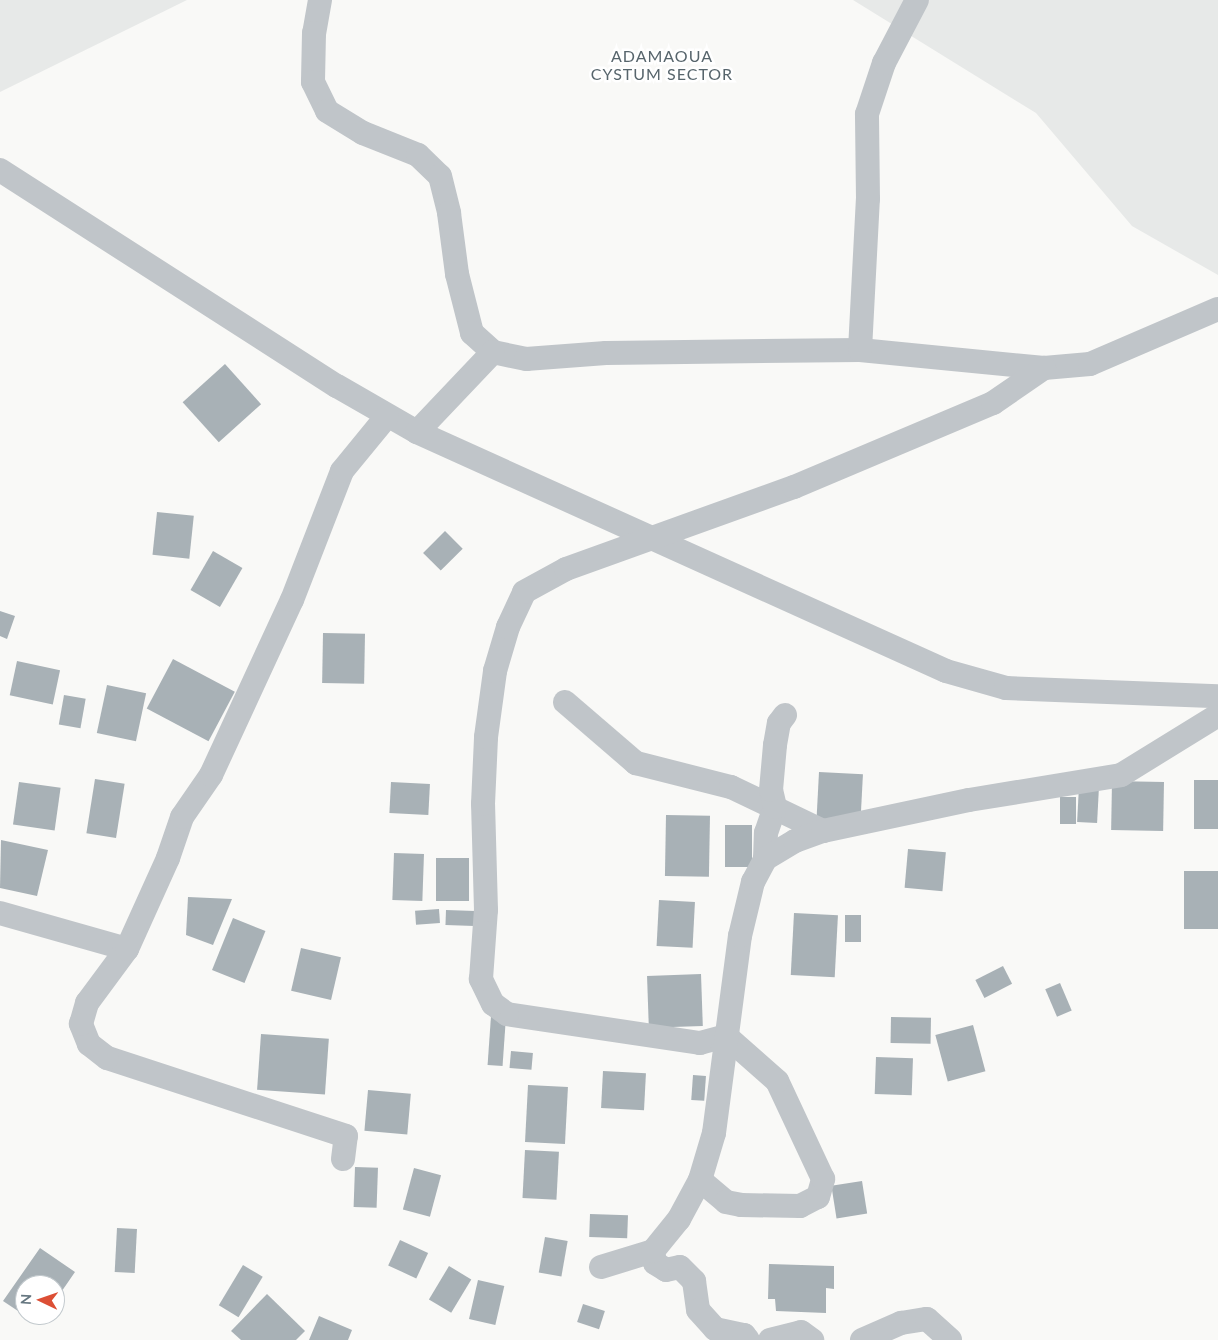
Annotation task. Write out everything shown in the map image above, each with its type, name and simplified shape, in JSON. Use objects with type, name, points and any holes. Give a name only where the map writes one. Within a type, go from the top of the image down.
[{"type":"street","points":[[320,0],[314,33],[313,82],[327,111],[363,133],[418,155],[440,176],[449,213],[457,274],[472,333],[493,352],[526,359],[606,353],[860,350],[1044,368],[1090,364],[1218,309]]},
{"type":"street","points":[[860,350],[868,199],[867,114],[884,63],[916,0]]},
{"type":"street","points":[[0,170],[416,432],[946,671],[1006,688],[1218,696]]},
{"type":"street","points":[[416,432],[493,352]]},
{"type":"street","points":[[726,1036],[700,1043],[507,1014],[493,1004],[481,979],[486,910],[483,804],[486,737],[495,671],[508,627],[524,592],[566,568],[650,536],[697,523],[794,486],[985,406],[1044,368]]},
{"type":"street","points":[[343,1159],[346,1136],[107,1058],[89,1044],[81,1024],[87,1004],[128,949],[168,858],[182,817],[211,776],[292,600],[342,471],[388,416]]},
{"type":"street","points":[[565,702],[636,763],[732,787],[823,831]]},
{"type":"street","points":[[601,1267],[653,1251],[679,1219],[700,1180],[714,1133],[740,936],[754,882],[765,859],[766,833],[775,808],[771,774],[779,723],[785,715]]},
{"type":"street","points":[[765,859],[795,841],[823,831],[969,800],[1121,775],[1160,754],[1184,734],[1218,715]]},
{"type":"street","points":[[0,914],[128,949]]},
{"type":"street","points":[[700,1180],[726,1202],[800,1206],[818,1197],[824,1179],[778,1081],[726,1036]]},
{"type":"street","points":[[653,1251],[654,1263],[666,1270],[680,1267],[694,1281],[698,1310],[714,1328],[744,1335],[748,1340]]},
{"type":"street","points":[[862,1340],[901,1323],[927,1319],[950,1340]]},
{"type":"street","points":[[770,1340],[801,1332],[812,1340]]},
{"type":"shaded area","points":[[0,0],[187,0],[0,92]]},
{"type":"shaded area","points":[[853,0],[1218,0],[1218,275],[1132,226],[1036,113]]},
{"type":"building","points":[[225,364],[261,404],[219,442],[183,402]]},
{"type":"building","points":[[157,512],[194,516],[189,559],[153,555]]},
{"type":"building","points":[[445,531],[463,549],[441,571],[423,553]]},
{"type":"building","points":[[213,551],[242,568],[220,607],[190,590]]},
{"type":"building","points":[[0,611],[15,616],[7,639],[0,636]]},
{"type":"building","points":[[323,633],[365,634],[364,684],[322,683]]},
{"type":"building","points":[[173,659],[235,692],[209,741],[147,708]]},
{"type":"building","points":[[17,661],[60,670],[53,704],[10,695]]},
{"type":"building","points":[[107,685],[146,693],[136,741],[97,733]]},
{"type":"building","points":[[64,695],[86,699],[80,728],[59,725]]},
{"type":"building","points":[[819,772],[863,774],[860,821],[817,819]]},
{"type":"building","points":[[95,779],[125,784],[116,838],[86,833]]},
{"type":"building","points":[[1194,780],[1218,780],[1218,829],[1194,829]]},
{"type":"building","points":[[1112,781],[1164,782],[1163,831],[1111,830]]},
{"type":"building","points":[[19,782],[61,788],[55,830],[13,825]]},
{"type":"building","points":[[391,782],[430,784],[428,815],[389,813]]},
{"type":"building","points":[[1079,786],[1099,787],[1097,823],[1077,822]]},
{"type":"building","points":[[1060,797],[1076,797],[1076,824],[1060,824]]},
{"type":"building","points":[[666,815],[710,816],[709,877],[665,876]]},
{"type":"building","points":[[725,825],[752,825],[752,867],[725,867]]},
{"type":"building","points":[[1,840],[48,850],[37,896],[0,888]]},
{"type":"building","points":[[908,849],[946,852],[942,891],[905,888]]},
{"type":"building","points":[[394,853],[424,854],[422,901],[392,900]]},
{"type":"building","points":[[436,858],[469,858],[469,901],[436,901]]},
{"type":"building","points":[[1184,871],[1218,871],[1218,929],[1184,929]]},
{"type":"building","points":[[188,897],[232,899],[213,945],[186,935]]},
{"type":"building","points":[[659,900],[695,902],[693,948],[657,946]]},
{"type":"building","points":[[439,909],[440,923],[416,925],[415,911]]},
{"type":"building","points":[[446,910],[475,911],[474,926],[445,925]]},
{"type":"building","points":[[794,913],[838,915],[835,977],[791,975]]},
{"type":"building","points":[[845,915],[861,915],[861,942],[845,942]]},
{"type":"building","points":[[233,918],[265,931],[244,983],[212,970]]},
{"type":"building","points":[[301,948],[341,957],[331,1000],[291,991]]},
{"type":"building","points":[[1003,966],[1012,984],[984,998],[975,980]]},
{"type":"building","points":[[701,974],[703,1026],[649,1028],[647,976]]},
{"type":"building","points":[[1060,983],[1072,1011],[1057,1017],[1045,989]]},
{"type":"building","points":[[491,1016],[506,1017],[503,1066],[488,1065]]},
{"type":"building","points":[[891,1017],[931,1018],[931,1044],[891,1043]]},
{"type":"building","points":[[973,1025],[985,1071],[948,1081],[935,1035]]},
{"type":"building","points":[[261,1034],[329,1039],[325,1095],[257,1090]]},
{"type":"building","points":[[511,1051],[533,1053],[531,1070],[510,1068]]},
{"type":"building","points":[[876,1057],[913,1058],[912,1095],[875,1094]]},
{"type":"building","points":[[603,1071],[646,1073],[644,1110],[601,1108]]},
{"type":"building","points":[[693,1075],[706,1076],[704,1101],[691,1100]]},
{"type":"building","points":[[528,1085],[568,1087],[565,1144],[525,1142]]},
{"type":"building","points":[[368,1090],[411,1094],[407,1135],[364,1131]]},
{"type":"building","points":[[525,1150],[559,1152],[556,1200],[522,1198]]},
{"type":"building","points":[[355,1167],[378,1168],[377,1208],[354,1207]]},
{"type":"building","points":[[414,1168],[441,1175],[430,1217],[403,1210]]},
{"type":"building","points":[[862,1181],[867,1214],[837,1218],[831,1186]]},
{"type":"building","points":[[590,1214],[628,1215],[627,1238],[589,1237]]},
{"type":"building","points":[[117,1228],[137,1229],[135,1273],[115,1272]]},
{"type":"building","points":[[545,1237],[568,1241],[561,1276],[539,1272]]},
{"type":"building","points":[[400,1240],[428,1253],[416,1278],[388,1265]]},
{"type":"building","points":[[40,1248],[75,1272],[65,1286],[65,1275],[21,1275]]},
{"type":"building","points":[[769,1264],[834,1266],[834,1289],[826,1288],[826,1313],[776,1311],[775,1299],[768,1299]]},
{"type":"building","points":[[243,1265],[263,1277],[239,1317],[219,1305]]},
{"type":"building","points":[[449,1266],[471,1279],[451,1313],[429,1299]]},
{"type":"building","points":[[478,1280],[504,1286],[495,1325],[469,1319]]},
{"type":"building","points":[[15,1284],[15,1309],[3,1301]]},
{"type":"building","points":[[267,1294],[305,1331],[296,1340],[241,1340],[231,1331]]},
{"type":"building","points":[[583,1304],[605,1311],[599,1329],[577,1322]]},
{"type":"building","points":[[319,1316],[352,1330],[348,1340],[309,1340]]},
{"type":"district","name":"ADAMAOUA CYSTUM SECTOR","points":[[662,65]]}]
